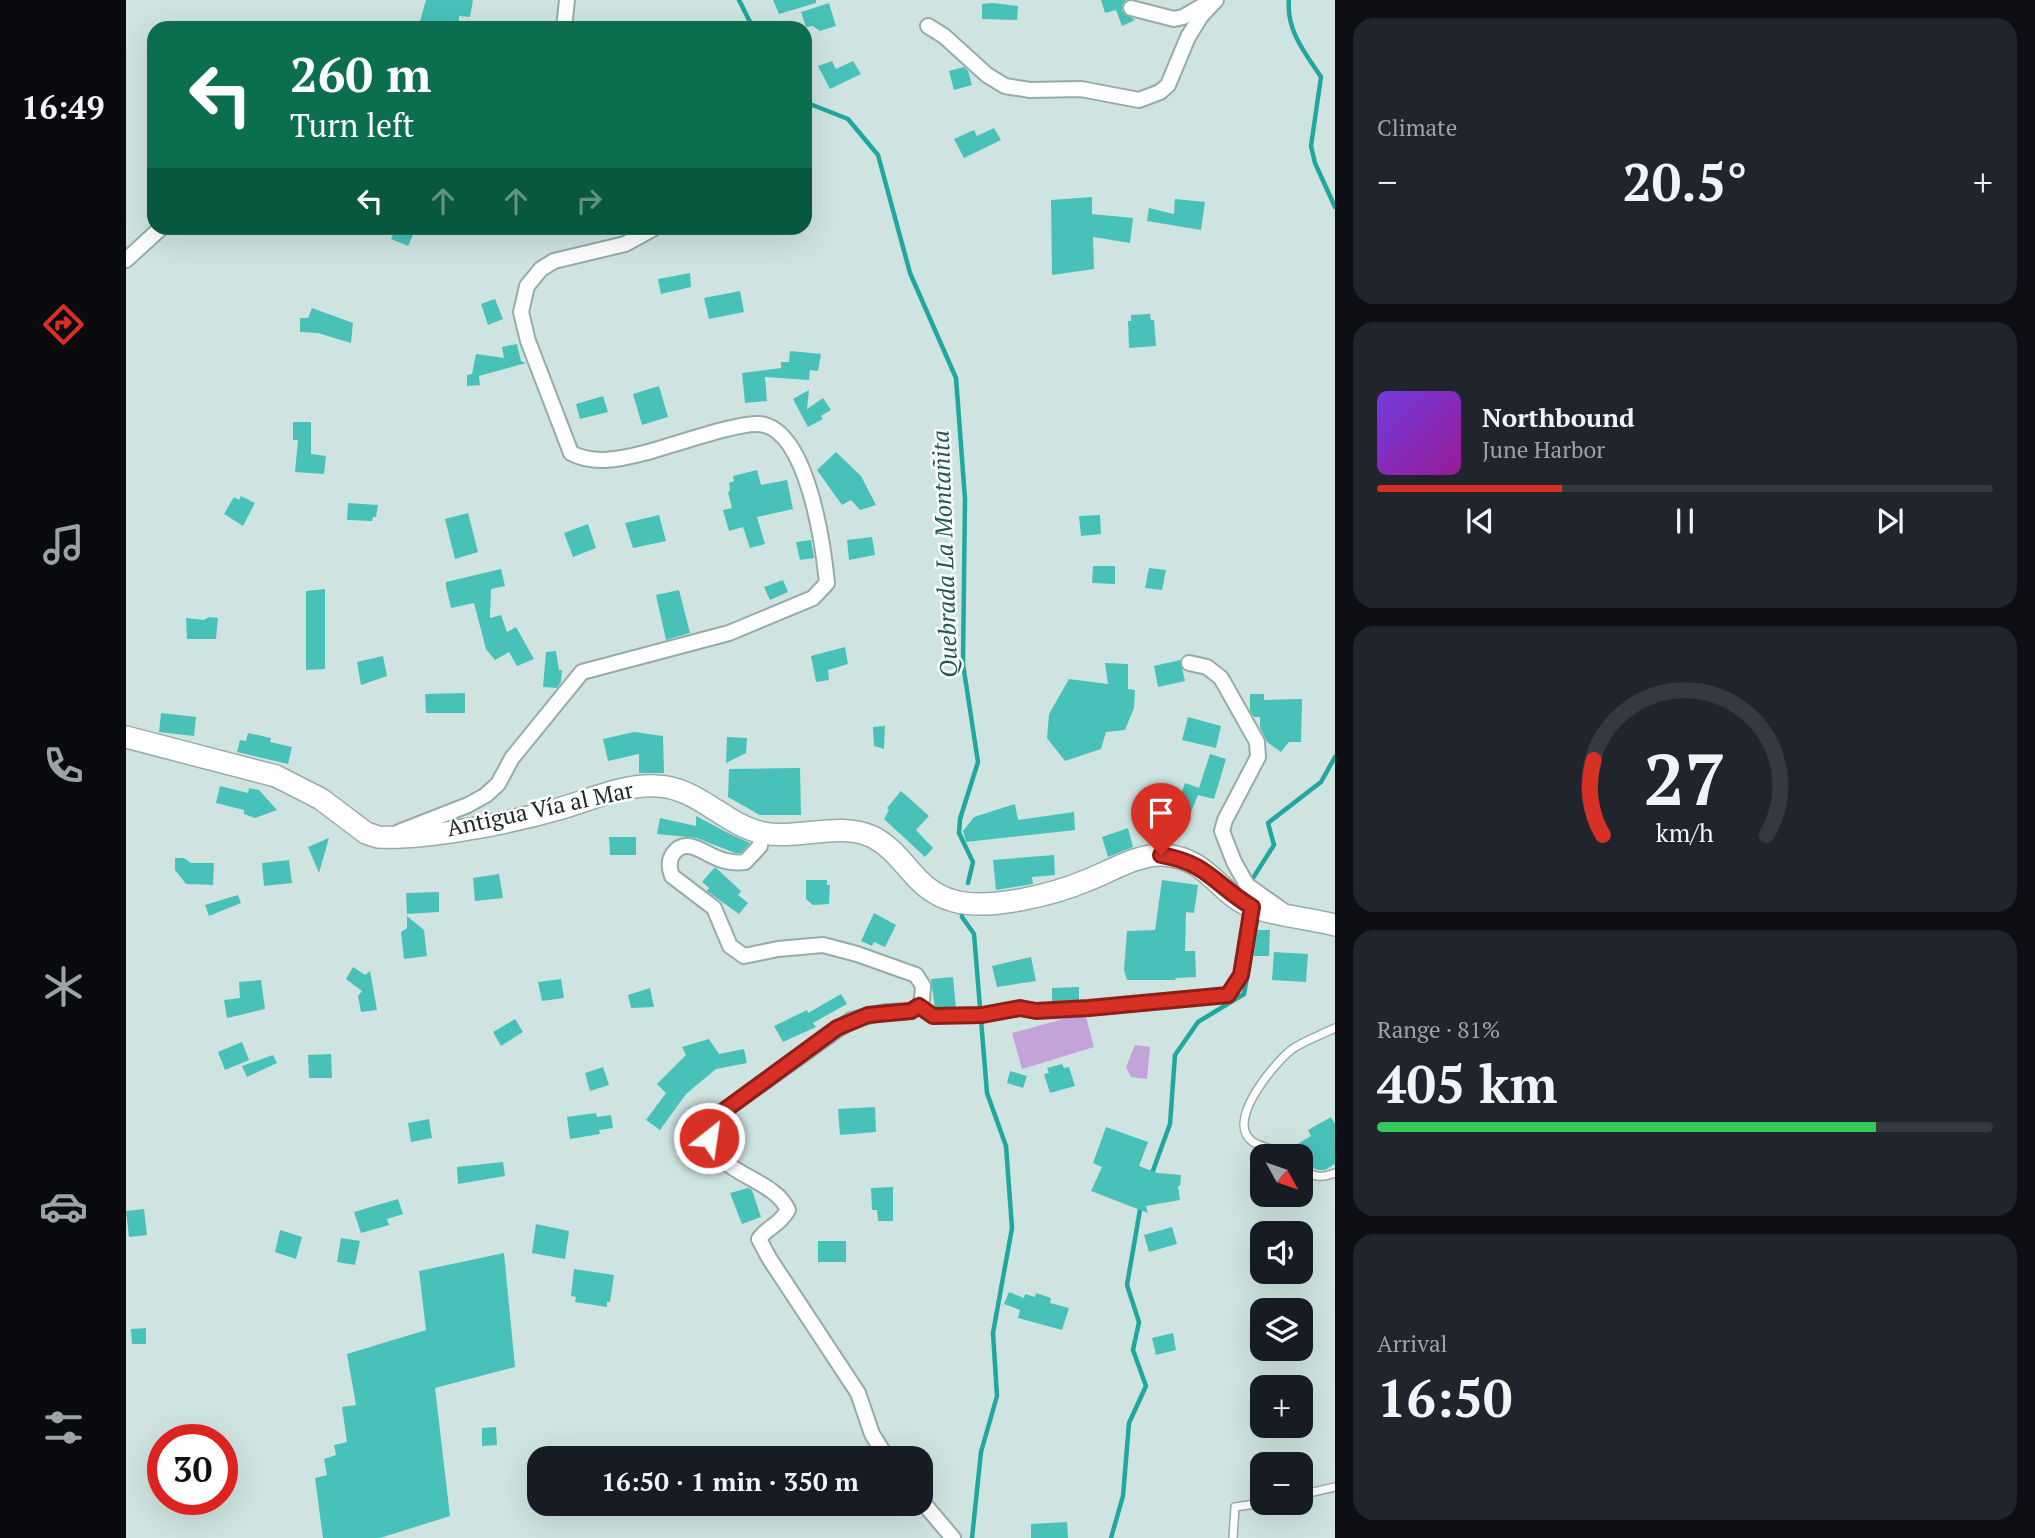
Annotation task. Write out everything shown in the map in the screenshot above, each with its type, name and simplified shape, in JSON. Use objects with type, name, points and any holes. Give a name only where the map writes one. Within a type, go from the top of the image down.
[{"type":"main road","points":[[126,737],[276,776],[321,799],[366,834],[385,838]]},
{"type":"main road","name":"Antigua Vía al Mar","points":[[385,838],[479,826],[553,810],[613,792],[658,786],[679,789],[761,832],[788,835],[843,831],[871,836],[884,844],[914,878],[934,894],[957,902],[1018,901],[1041,897],[1135,861],[1161,855],[1185,859],[1212,875],[1230,894],[1252,907],[1335,925]]},
{"type":"street","points":[[565,21],[567,0]]},
{"type":"street","points":[[1131,8],[1174,19],[1215,0]]},
{"type":"street","points":[[928,26],[944,36],[987,75],[1005,86],[1030,90],[1081,89],[1139,100],[1160,92],[1168,85],[1188,37],[1215,0]]},
{"type":"street","points":[[126,260],[153,235]]},
{"type":"street","points":[[385,838],[468,806],[486,795],[498,784],[512,758],[582,672],[729,633],[813,597],[827,583],[809,488],[793,448],[778,430],[756,424],[625,458],[591,460],[571,453],[528,341],[521,312],[527,286],[541,269],[554,261],[625,244],[641,235]]},
{"type":"street","points":[[1189,663],[1207,667],[1222,678],[1257,742],[1258,757],[1224,820],[1222,831],[1234,862],[1247,885],[1288,914]]},
{"type":"street","points":[[761,832],[760,846],[745,862],[717,858],[694,846],[680,847],[670,861],[671,876],[714,908],[730,946],[736,953],[744,956],[823,945],[840,948],[916,975],[923,986],[919,1006],[911,1011],[868,1015],[837,1028],[714,1118],[708,1131],[713,1146],[725,1161],[755,1183],[776,1193],[784,1202],[788,1210],[779,1224],[765,1231],[760,1239],[769,1258],[858,1393],[872,1434],[880,1446]]},
{"type":"street","points":[[933,1514],[953,1538]]},
{"type":"lane","points":[[919,1006],[933,1016],[982,1015],[1020,1008],[1036,1011],[1089,1008],[1228,995],[1241,975],[1252,907]]},
{"type":"lane","points":[[1261,1144],[1254,1142],[1247,1134],[1245,1118],[1249,1103],[1271,1071],[1291,1050],[1335,1028]]},
{"type":"lane","points":[[1313,1176],[1335,1173]]},
{"type":"lane","points":[[1313,1492],[1335,1487]]},
{"type":"lane","points":[[1233,1538],[1235,1507],[1250,1505]]},
{"type":"shaded area","points":[[1085,1013],[1094,1047],[1022,1069],[1012,1033]]},
{"type":"shaded area","points":[[1135,1045],[1150,1047],[1147,1079],[1131,1077],[1126,1067]]},
{"type":"building","points":[[426,0],[473,0],[470,17],[459,16],[459,21],[420,21]]},
{"type":"building","points":[[773,0],[816,0],[816,3],[779,14]]},
{"type":"building","points":[[1101,0],[1126,0],[1122,11],[1135,20],[1122,26],[1116,10],[1105,13]]},
{"type":"building","points":[[829,3],[836,26],[820,31],[812,26],[812,21],[804,21],[801,12]]},
{"type":"building","points":[[982,4],[1018,6],[1017,20],[982,19]]},
{"type":"building","points":[[832,61],[836,69],[853,61],[861,74],[830,89],[818,66]]},
{"type":"building","points":[[964,67],[972,85],[954,90],[949,71]]},
{"type":"building","points":[[994,128],[1001,140],[964,158],[954,139],[974,130],[977,136]]},
{"type":"building","points":[[1092,197],[1092,214],[1133,218],[1130,243],[1093,237],[1094,269],[1052,275],[1051,200]]},
{"type":"building","points":[[1175,199],[1205,202],[1201,230],[1147,221],[1149,208],[1174,214]]},
{"type":"building","points":[[393,235],[413,235],[408,246],[391,239]]},
{"type":"building","points":[[690,273],[691,287],[661,294],[658,279]]},
{"type":"building","points":[[740,291],[744,312],[709,319],[704,298]]},
{"type":"building","points":[[495,299],[503,319],[488,325],[481,304]]},
{"type":"building","points":[[312,308],[353,323],[351,343],[318,333],[300,332],[300,318],[308,318]]},
{"type":"building","points":[[1150,314],[1151,320],[1154,320],[1156,346],[1129,348],[1128,321],[1131,321],[1131,315]]},
{"type":"building","points":[[517,344],[521,361],[526,363],[479,376],[480,385],[467,386],[467,375],[472,374],[476,354],[504,358],[502,347]]},
{"type":"building","points":[[790,351],[821,354],[818,371],[810,370],[809,380],[765,377],[767,401],[745,403],[742,373],[781,368],[781,362],[789,362]]},
{"type":"building","points":[[659,386],[668,417],[642,425],[633,394]]},
{"type":"building","points":[[809,390],[807,409],[823,398],[831,410],[821,416],[823,419],[808,427],[793,399]]},
{"type":"building","points":[[603,396],[608,412],[580,419],[576,404]]},
{"type":"building","points":[[293,422],[311,422],[311,454],[326,456],[324,474],[295,472],[298,440],[293,440]]},
{"type":"building","points":[[836,452],[861,476],[876,505],[860,510],[851,500],[842,505],[817,470]]},
{"type":"building","points":[[757,470],[761,485],[787,480],[793,509],[757,517],[765,544],[750,548],[743,527],[729,531],[723,510],[732,508],[728,492],[729,483],[734,481],[733,476]]},
{"type":"building","points":[[241,496],[255,503],[243,526],[224,514],[234,497],[239,500]]},
{"type":"building","points":[[348,503],[378,505],[376,517],[373,517],[372,521],[347,520]]},
{"type":"building","points":[[468,513],[478,552],[455,559],[445,519]]},
{"type":"building","points":[[659,515],[666,541],[633,548],[625,523]]},
{"type":"building","points":[[1100,515],[1101,534],[1081,536],[1079,516]]},
{"type":"building","points":[[588,524],[596,548],[573,557],[564,533]]},
{"type":"building","points":[[872,537],[875,555],[849,560],[847,540]]},
{"type":"building","points":[[811,540],[814,558],[800,560],[796,542]]},
{"type":"building","points":[[1093,566],[1115,566],[1115,584],[1092,583]]},
{"type":"building","points":[[1149,568],[1166,570],[1162,590],[1145,588]]},
{"type":"building","points":[[501,569],[505,586],[491,589],[490,618],[501,615],[507,632],[516,627],[534,659],[517,666],[509,652],[495,660],[486,649],[474,603],[451,608],[446,587],[446,582]]},
{"type":"building","points":[[783,580],[788,592],[770,600],[764,587]]},
{"type":"building","points":[[325,589],[325,669],[306,670],[306,591]]},
{"type":"building","points":[[679,590],[690,633],[666,640],[656,595]]},
{"type":"building","points":[[209,617],[218,618],[216,639],[187,639],[186,618],[204,620]]},
{"type":"building","points":[[845,647],[848,664],[828,670],[829,680],[816,682],[811,656]]},
{"type":"building","points":[[556,651],[559,670],[562,670],[561,682],[557,688],[543,687],[546,652]]},
{"type":"building","points":[[383,656],[387,676],[361,685],[357,662]]},
{"type":"building","points":[[1180,660],[1185,681],[1158,687],[1154,666]]},
{"type":"building","points":[[1105,663],[1128,664],[1128,689],[1135,690],[1134,708],[1125,730],[1106,732],[1101,749],[1065,761],[1047,738],[1049,714],[1069,679],[1108,684]]},
{"type":"building","points":[[465,693],[465,713],[426,713],[425,694]]},
{"type":"building","points":[[1250,694],[1264,694],[1264,700],[1302,699],[1301,742],[1289,742],[1281,752],[1267,742],[1260,727],[1260,717],[1254,717],[1250,711]]},
{"type":"building","points":[[161,713],[196,717],[194,736],[159,732]]},
{"type":"building","points":[[1188,717],[1221,726],[1216,748],[1182,740]]},
{"type":"building","points":[[885,726],[884,749],[874,746],[873,727]]},
{"type":"building","points":[[634,732],[663,736],[664,773],[639,773],[639,754],[608,761],[603,739]]},
{"type":"building","points":[[248,733],[271,738],[270,742],[292,747],[288,764],[237,752],[240,740],[246,741]]},
{"type":"building","points":[[727,737],[747,738],[746,753],[726,763]]},
{"type":"building","points":[[1210,754],[1226,759],[1214,799],[1198,795],[1188,819],[1159,807],[1166,788],[1181,794],[1185,783],[1199,788]]},
{"type":"building","points":[[800,768],[801,815],[760,815],[728,797],[729,769]]},
{"type":"building","points":[[220,786],[248,793],[249,788],[259,790],[277,810],[255,818],[244,814],[244,810],[216,803]]},
{"type":"building","points":[[901,791],[929,816],[916,830],[933,848],[925,857],[884,819],[889,810],[887,808]]},
{"type":"building","points":[[1015,804],[1018,820],[1074,812],[1075,830],[966,842],[963,831],[974,817]]},
{"type":"building","points":[[696,816],[750,843],[741,853],[735,853],[697,838],[657,834],[660,818],[696,826]]},
{"type":"building","points":[[1128,828],[1133,847],[1108,857],[1102,837]]},
{"type":"building","points":[[609,837],[636,837],[636,855],[610,855]]},
{"type":"building","points":[[329,838],[319,873],[308,847]]},
{"type":"building","points":[[1054,855],[1055,875],[1032,877],[1033,884],[996,890],[993,860]]},
{"type":"building","points":[[175,858],[184,858],[191,863],[214,863],[213,885],[186,884],[175,870]]},
{"type":"building","points":[[289,860],[292,883],[264,886],[262,863]]},
{"type":"building","points":[[715,867],[741,891],[738,895],[748,903],[739,914],[707,891],[709,888],[702,882]]},
{"type":"building","points":[[499,874],[503,898],[475,901],[473,878]]},
{"type":"building","points":[[806,880],[827,880],[827,885],[830,885],[829,904],[813,905],[806,899]]},
{"type":"building","points":[[1162,880],[1198,885],[1194,913],[1186,912],[1185,951],[1195,951],[1196,977],[1175,978],[1176,980],[1127,980],[1124,970],[1127,931],[1155,930]]},
{"type":"building","points":[[439,892],[439,912],[407,914],[406,893]]},
{"type":"building","points":[[238,895],[241,903],[209,916],[205,905]]},
{"type":"building","points":[[874,913],[896,925],[885,947],[874,942],[872,946],[861,941]]},
{"type":"building","points":[[407,916],[424,930],[427,956],[404,959],[401,932],[407,928]]},
{"type":"building","points":[[1255,930],[1270,930],[1269,956],[1254,956]]},
{"type":"building","points":[[1274,952],[1308,954],[1306,982],[1272,980]]},
{"type":"building","points":[[1031,957],[1036,981],[997,987],[992,966]]},
{"type":"building","points":[[353,967],[365,975],[370,971],[377,1010],[361,1012],[358,996],[362,991],[346,979]]},
{"type":"building","points":[[953,977],[956,1009],[935,1009],[931,979]]},
{"type":"building","points":[[561,979],[564,998],[542,1001],[538,982]]},
{"type":"building","points":[[261,980],[265,1009],[227,1018],[224,1000],[240,998],[239,982]]},
{"type":"building","points":[[1079,987],[1079,1002],[1052,1002],[1052,988]]},
{"type":"building","points":[[650,988],[654,1007],[631,1008],[628,995]]},
{"type":"building","points":[[841,994],[847,1004],[813,1023],[816,1027],[783,1042],[774,1026],[807,1010],[808,1013]]},
{"type":"building","points":[[515,1019],[523,1032],[501,1046],[493,1032]]},
{"type":"building","points":[[709,1039],[719,1054],[744,1049],[747,1063],[716,1069],[686,1094],[660,1130],[646,1120],[666,1093],[657,1084],[686,1055],[682,1047]]},
{"type":"building","points":[[242,1042],[249,1060],[225,1070],[218,1052]]},
{"type":"building","points":[[331,1054],[332,1078],[309,1078],[308,1055]]},
{"type":"building","points":[[273,1055],[277,1063],[247,1077],[242,1066]]},
{"type":"building","points":[[1062,1064],[1064,1068],[1069,1067],[1075,1086],[1050,1093],[1044,1074],[1049,1073],[1047,1068]]},
{"type":"building","points":[[603,1067],[609,1085],[590,1091],[585,1073]]},
{"type":"building","points":[[1010,1071],[1027,1076],[1023,1088],[1007,1083]]},
{"type":"building","points":[[875,1107],[876,1132],[840,1135],[838,1109]]},
{"type":"building","points":[[596,1113],[597,1117],[611,1115],[613,1128],[599,1130],[600,1134],[570,1139],[567,1117]]},
{"type":"building","points":[[1331,1117],[1335,1124],[1335,1164],[1325,1170],[1313,1168],[1313,1144],[1297,1144],[1311,1136],[1308,1130]]},
{"type":"building","points":[[429,1119],[432,1138],[411,1142],[408,1123]]},
{"type":"building","points":[[1106,1127],[1148,1142],[1139,1166],[1158,1173],[1181,1175],[1178,1186],[1180,1200],[1146,1206],[1148,1213],[1091,1191],[1102,1167],[1093,1163]]},
{"type":"building","points":[[702,1145],[711,1161],[697,1170],[687,1154]]},
{"type":"building","points":[[503,1162],[505,1176],[458,1184],[457,1167]]},
{"type":"building","points":[[893,1187],[893,1221],[878,1221],[877,1210],[872,1210],[871,1188]]},
{"type":"building","points":[[748,1188],[752,1190],[761,1217],[742,1224],[730,1193]]},
{"type":"building","points":[[398,1199],[403,1214],[387,1219],[389,1225],[361,1233],[354,1212]]},
{"type":"building","points":[[144,1209],[147,1235],[129,1237],[126,1211]]},
{"type":"building","points":[[536,1224],[569,1231],[565,1259],[532,1253]]},
{"type":"building","points":[[1172,1227],[1177,1244],[1149,1252],[1144,1235]]},
{"type":"building","points":[[280,1230],[302,1237],[296,1259],[275,1252]]},
{"type":"building","points":[[341,1238],[360,1241],[355,1265],[337,1262]]},
{"type":"building","points":[[818,1241],[846,1241],[846,1262],[818,1262]]},
{"type":"building","points":[[504,1253],[515,1367],[435,1388],[450,1516],[380,1538],[323,1538],[315,1478],[327,1475],[324,1459],[336,1455],[334,1445],[347,1442],[342,1407],[356,1405],[347,1354],[426,1330],[419,1271]]},
{"type":"building","points":[[574,1269],[614,1275],[607,1307],[575,1302],[576,1297],[571,1296]]},
{"type":"building","points":[[1009,1292],[1024,1298],[1025,1294],[1035,1297],[1036,1293],[1051,1298],[1050,1303],[1069,1308],[1062,1330],[1018,1318],[1020,1310],[1004,1304]]},
{"type":"building","points":[[146,1328],[146,1344],[132,1344],[131,1329]]},
{"type":"building","points":[[1173,1333],[1176,1350],[1156,1355],[1152,1338]]},
{"type":"building","points":[[496,1427],[497,1445],[482,1446],[482,1428]]},
{"type":"building","points":[[1067,1522],[1068,1538],[1031,1538],[1031,1524]]},
{"type":"waterway","name":"Quebrada La Montañita","points":[[739,0],[750,21]]},
{"type":"waterway","points":[[1289,0],[1290,21],[1294,31],[1321,77],[1311,146],[1315,163],[1335,207]]},
{"type":"waterway","name":"Quebrada La Montañita","points":[[812,105],[848,119],[878,155],[910,273],[956,378],[965,499],[963,664],[978,762],[960,819],[959,833],[973,862],[968,883]]},
{"type":"waterway","points":[[1253,878],[1274,845],[1268,823],[1321,782],[1335,757]]},
{"type":"waterway","name":"Quebrada La Montañita","points":[[962,907],[962,917],[974,934],[987,1093],[1006,1146],[1012,1228],[993,1333],[997,1396],[981,1452],[972,1538]]},
{"type":"waterway","points":[[1151,1176],[1170,1124],[1175,1055],[1198,1022],[1244,994],[1258,914]]},
{"type":"waterway","points":[[1111,1538],[1123,1496],[1129,1423],[1146,1386],[1133,1350],[1139,1322],[1127,1285],[1141,1204]]},
{"type":"route","points":[[709,1138],[708,1131],[714,1118],[837,1028],[868,1015],[911,1011],[919,1006],[933,1016],[982,1015],[1020,1008],[1036,1011],[1089,1008],[1228,995],[1241,975],[1252,907],[1230,894],[1212,875],[1185,859],[1161,855]]}]
